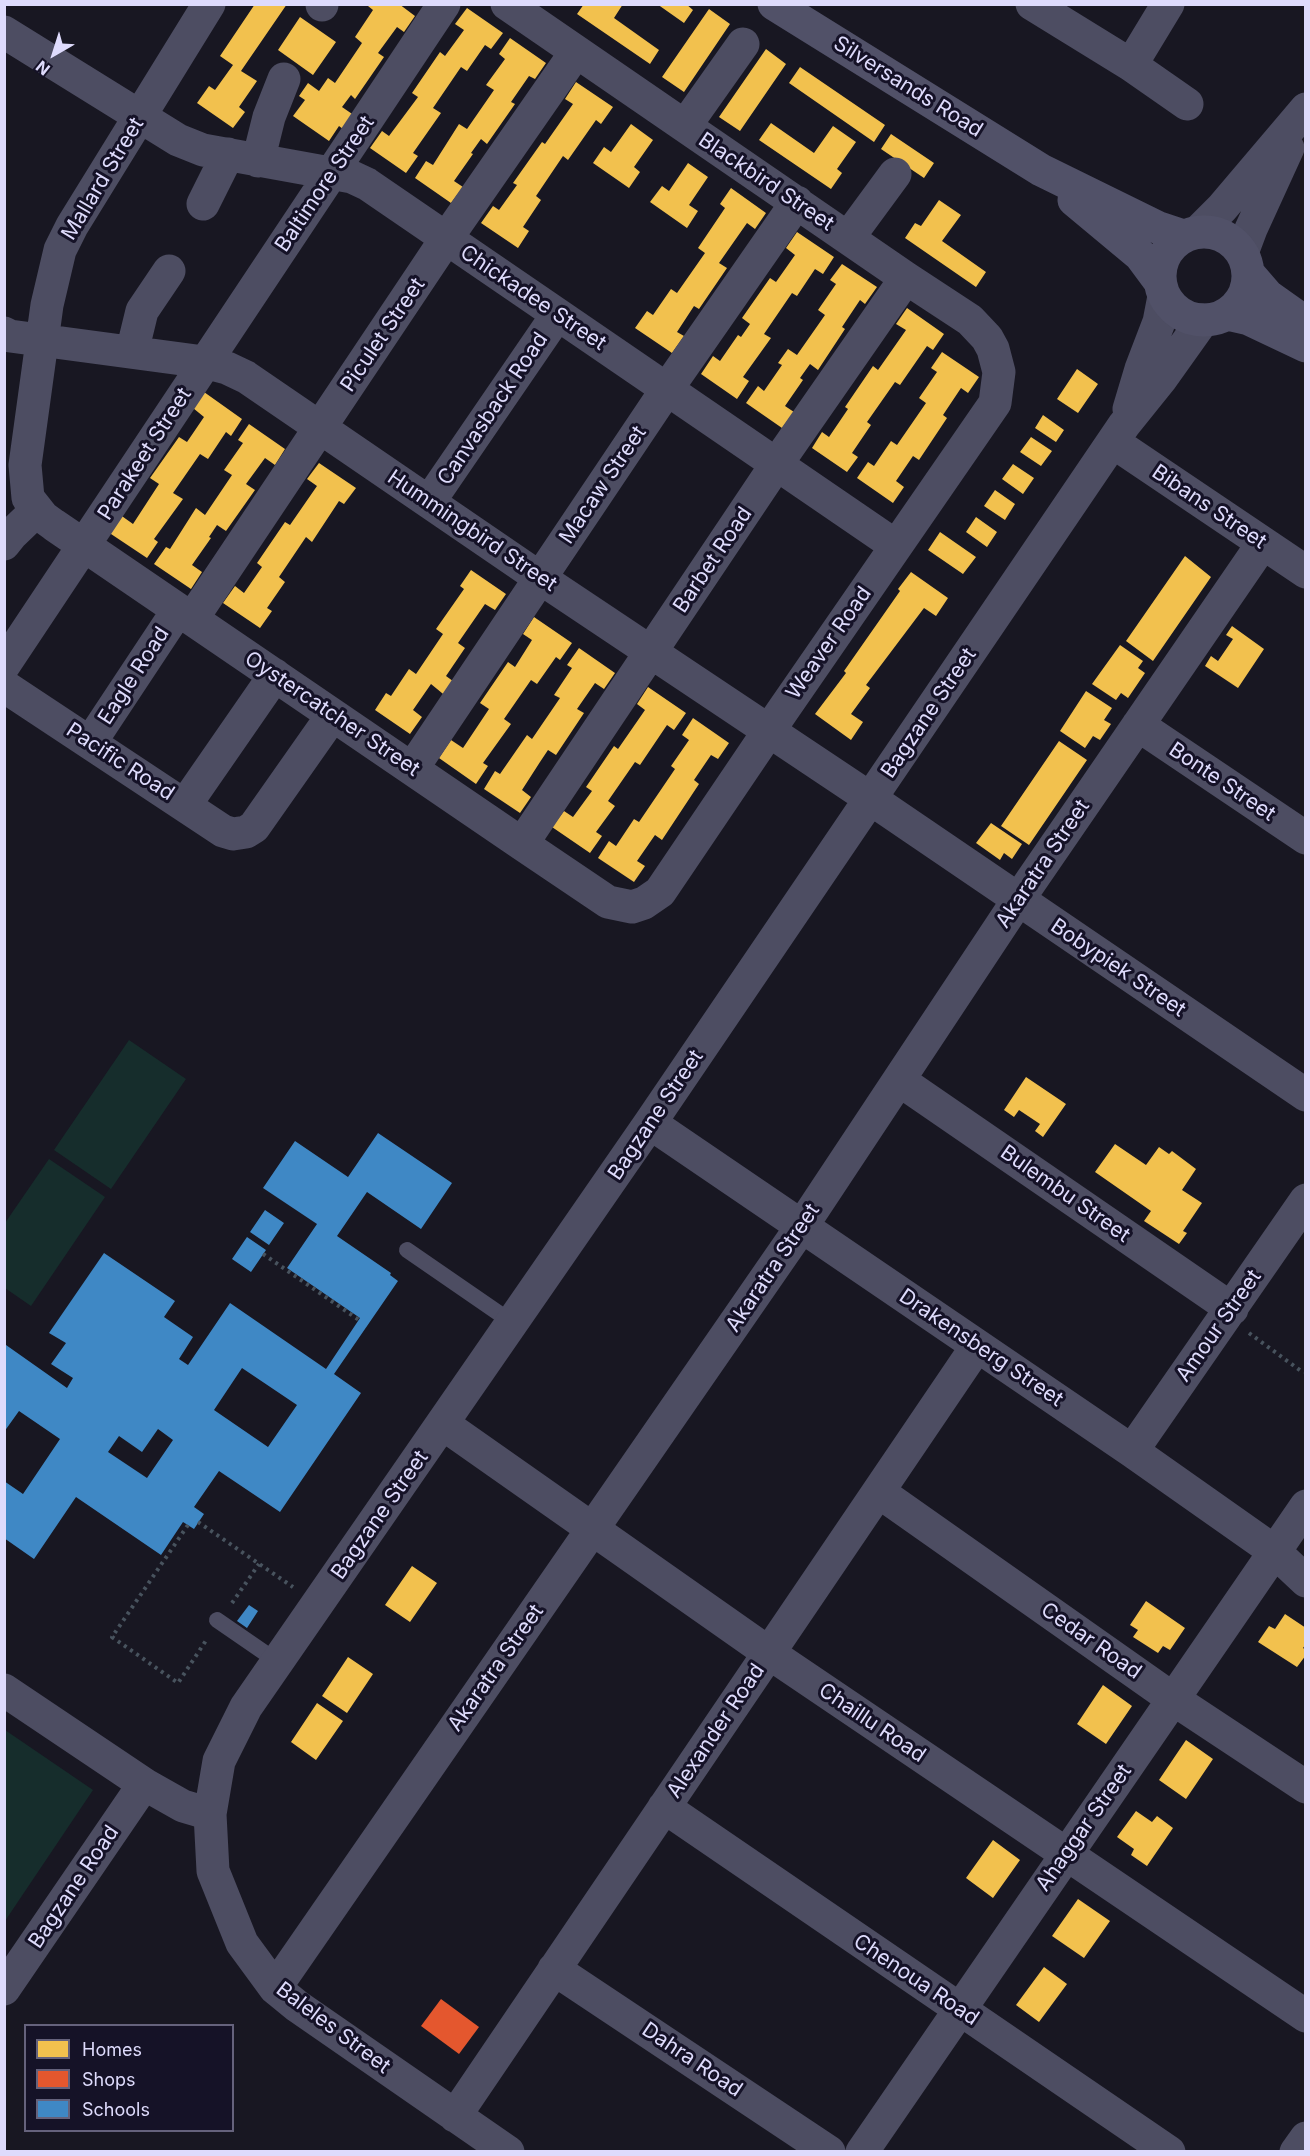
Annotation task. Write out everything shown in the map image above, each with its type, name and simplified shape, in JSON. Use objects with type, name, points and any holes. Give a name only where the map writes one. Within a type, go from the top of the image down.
[{"type":"street","name":"Mallard Street","points":[[37,510],[28,498],[25,465],[47,306],[60,250],[72,226],[209,4]]},
{"type":"street","name":"Baltimore Street","points":[[204,362],[444,4]]},
{"type":"street","name":"Silversands Road","points":[[774,4],[1041,170],[1159,228],[1191,233]]},
{"type":"street","points":[[1032,4],[1131,65],[1187,104]]},
{"type":"street","points":[[1131,65],[1168,4]]},
{"type":"street","name":"Blackbird Street","points":[[519,8],[576,52],[979,328],[987,338],[998,362]]},
{"type":"street","name":"Chickadee Street","points":[[4,32],[178,140],[203,150],[352,177],[367,184],[896,546]]},
{"type":"street","name":"Blackbird Street","points":[[685,126],[744,44]]},
{"type":"street","name":"Piculet Street","points":[[185,614],[321,428],[446,239],[576,52]]},
{"type":"street","points":[[203,204],[243,158],[269,117],[284,79]]},
{"type":"street","points":[[1305,110],[1222,208],[1191,233],[1172,244],[1164,255],[1160,268],[1162,289],[1171,306],[1180,314],[1192,319],[1215,317],[1249,319],[1305,346]]},
{"type":"street","points":[[1215,317],[1236,306],[1244,296],[1245,264],[1251,229],[1305,110]]},
{"type":"street","name":"Silversands Road","points":[[1041,170],[1140,255],[1162,289]]},
{"type":"street","name":"Blackbird Street","points":[[848,238],[895,174]]},
{"type":"street","name":"Macaw Street","points":[[412,769],[667,389],[797,202]]},
{"type":"street","points":[[1191,233],[1224,236],[1235,243],[1245,264],[1268,296],[1305,323]]},
{"type":"street","points":[[132,352],[142,312],[169,271]]},
{"type":"street","name":"Barbet Road","points":[[522,844],[906,278]]},
{"type":"street","name":"Bagzane Street","points":[[1119,433],[1159,322],[1162,289]]},
{"type":"street","name":"Canvasback Road","points":[[429,502],[557,315]]},
{"type":"street","name":"Bagzane Street","points":[[210,1814],[219,1761],[246,1707],[513,1323],[1119,433],[1161,379],[1215,317]]},
{"type":"street","name":"Hummingbird Street","points":[[4,333],[10,336],[204,362],[227,368],[246,377],[650,653],[871,799]]},
{"type":"street","name":"Parakeet Street","points":[[4,665],[85,546],[204,362]]},
{"type":"street","name":"Weaver Road","points":[[633,907],[644,903],[660,892],[768,731],[995,403],[998,362]]},
{"type":"street","name":"Bibans Street","points":[[1119,433],[1263,543],[1305,572]]},
{"type":"street","points":[[4,544],[37,510]]},
{"type":"street","name":"Oystercatcher Street","points":[[37,510],[43,517],[332,716],[608,902],[623,907],[633,907]]},
{"type":"street","name":"Akaratra Street","points":[[275,1989],[802,1226],[1018,900],[1263,543]]},
{"type":"street","name":"Eagle Road","points":[[90,742],[185,614]]},
{"type":"street","points":[[185,805],[275,675]]},
{"type":"street","name":"Pacific Road","points":[[4,686],[223,831],[238,834],[254,827],[332,716]]},
{"type":"street","name":"Bonte Street","points":[[1138,725],[1305,838]]},
{"type":"street","name":"Bobypiek Street","points":[[871,799],[1305,1095]]},
{"type":"street","name":"Bulembu Street","points":[[899,1080],[1232,1308]]},
{"type":"street","name":"Drakensberg Street","points":[[650,1123],[1132,1451],[1274,1551],[1305,1581]]},
{"type":"street","name":"Amour Street","points":[[1132,1451],[1305,1200]]},
{"type":"street","name":"Alexander Road","points":[[455,2116],[977,1346]]},
{"type":"street","name":"Chaillu Road","points":[[443,1424],[769,1653],[1305,2016]]},
{"type":"street","name":"Cedar Road","points":[[879,1492],[1173,1699],[1305,1787]]},
{"type":"street","name":"Ahaggar Street","points":[[862,2151],[1305,1506]]},
{"type":"street","points":[[4,1690],[144,1784],[183,1806],[210,1814]]},
{"type":"street","name":"Bagzane Road","points":[[4,1989],[144,1784]]},
{"type":"street","name":"Chenoua Road","points":[[664,1808],[1169,2151]]},
{"type":"street","name":"Baleles Street","points":[[210,1814],[213,1871],[242,1943],[275,1989],[508,2151]]},
{"type":"street","name":"Dahra Road","points":[[554,1969],[830,2151]]},
{"type":"street","points":[[1296,2151],[1305,2138]]},
{"type":"lane","points":[[407,1250],[513,1323]]},
{"type":"lane","points":[[218,1621],[278,1662]]},
{"type":"path","points":[[263,1254],[359,1320]]},
{"type":"path","points":[[1232,1308],[1244,1330],[1305,1372]]},
{"type":"path","points":[[198,1522],[318,1604]]},
{"type":"path","points":[[188,1525],[112,1637],[178,1683],[218,1621],[259,1564]]},
{"type":"green space","points":[[129,1040],[186,1079],[111,1189],[54,1150]]},
{"type":"green space","points":[[49,1159],[105,1197],[31,1306],[5,1288],[5,1223]]},
{"type":"green space","points":[[5,1730],[93,1790],[5,1921]]},
{"type":"building: Homes","points":[[255,4],[287,4],[241,71],[257,81],[239,107],[245,112],[233,128],[197,103],[209,86],[215,90],[233,65],[220,56]]},
{"type":"building: Homes","points":[[369,4],[399,4],[415,16],[404,32],[397,27],[378,53],[384,57],[355,99],[351,95],[342,107],[358,118],[348,133],[339,126],[329,141],[293,116],[305,100],[299,96],[308,83],[319,91],[328,78],[335,83],[362,43],[355,37],[373,10],[368,6]]},
{"type":"building: Homes","points":[[584,4],[623,4],[614,18],[659,50],[650,64],[577,14]]},
{"type":"building: Homes","points":[[657,4],[686,4],[693,10],[684,23]]},
{"type":"building: Homes","points":[[467,8],[503,33],[491,49],[485,45],[467,71],[461,67],[433,108],[441,113],[413,153],[418,156],[406,173],[370,148],[382,131],[389,136],[418,97],[412,93],[440,52],[445,56],[464,30],[455,24]]},
{"type":"building: Homes","points":[[709,9],[730,24],[684,92],[662,77]]},
{"type":"building: Homes","points":[[300,17],[336,42],[313,75],[278,50]]},
{"type":"building: Homes","points":[[510,38],[546,63],[535,79],[529,76],[511,102],[515,104],[487,144],[481,139],[471,153],[473,154],[454,181],[463,187],[451,203],[415,178],[426,161],[433,165],[459,124],[467,129],[494,90],[486,85],[505,59],[499,54]]},
{"type":"building: Homes","points":[[766,49],[786,64],[740,131],[719,117]]},
{"type":"building: Homes","points":[[800,67],[885,125],[874,142],[789,83]]},
{"type":"building: Homes","points":[[576,82],[613,107],[601,124],[596,120],[568,160],[563,156],[536,196],[541,200],[523,227],[529,231],[518,248],[481,223],[493,206],[499,210],[517,185],[513,183],[542,142],[545,144],[573,104],[565,99]]},
{"type":"building: Homes","points":[[771,123],[814,153],[833,126],[856,142],[837,169],[842,173],[831,189],[759,140]]},
{"type":"building: Homes","points":[[631,124],[653,140],[634,167],[640,172],[629,188],[593,163],[604,147],[611,152]]},
{"type":"building: Homes","points":[[891,134],[934,163],[924,178],[881,149]]},
{"type":"building: Homes","points":[[688,163],[708,177],[689,205],[698,211],[687,228],[650,202],[662,186],[669,191]]},
{"type":"building: Homes","points":[[731,188],[766,213],[755,229],[747,223],[719,263],[727,268],[699,309],[694,306],[677,332],[684,336],[672,353],[635,328],[647,311],[653,315],[671,289],[677,293],[705,253],[698,248],[725,208],[720,204]]},
{"type":"building: Homes","points":[[939,200],[961,215],[942,241],[986,272],[976,287],[905,238],[915,223],[921,226]]},
{"type":"building: Homes","points":[[797,232],[834,257],[823,274],[815,269],[797,296],[792,293],[764,334],[771,338],[743,377],[749,381],[737,399],[701,374],[713,356],[720,361],[738,335],[741,337],[750,324],[742,318],[770,278],[776,282],[795,255],[786,248]]},
{"type":"building: Homes","points":[[842,264],[877,287],[865,304],[860,300],[842,327],[845,329],[818,370],[810,364],[800,378],[803,380],[785,406],[794,412],[782,428],[746,403],[758,386],[764,391],[782,365],[778,363],[788,349],[797,355],[825,315],[818,310],[836,284],[830,280]]},
{"type":"building: Homes","points":[[907,308],[944,334],[933,350],[927,346],[900,385],[895,382],[867,422],[871,425],[852,453],[858,457],[847,472],[812,448],[822,432],[829,437],[848,409],[845,407],[873,366],[878,370],[906,330],[896,324]]},
{"type":"building: Homes","points":[[942,352],[979,377],[968,393],[961,388],[943,415],[947,418],[919,460],[913,456],[896,481],[904,487],[893,503],[857,478],[868,462],[874,466],[891,441],[897,445],[926,403],[919,398],[937,372],[931,368]]},
{"type":"building: Homes","points":[[1077,369],[1098,384],[1078,413],[1057,399]]},
{"type":"building: Homes","points":[[204,392],[242,419],[231,436],[226,432],[208,459],[200,454],[173,493],[183,499],[154,539],[158,542],[147,558],[108,532],[119,514],[133,524],[159,484],[150,478],[179,437],[187,442],[204,417],[193,408]]},
{"type":"building: Homes","points":[[1043,415],[1064,430],[1056,442],[1035,428]]},
{"type":"building: Homes","points":[[249,424],[285,449],[275,465],[265,458],[246,484],[255,490],[226,531],[217,525],[209,537],[211,538],[192,565],[202,572],[191,589],[154,564],[166,547],[170,549],[196,508],[205,515],[232,475],[224,470],[243,443],[238,440]]},
{"type":"building: Homes","points":[[1031,437],[1052,451],[1041,466],[1020,452]]},
{"type":"building: Homes","points":[[319,463],[356,488],[344,504],[339,501],[312,542],[306,537],[279,577],[285,582],[267,608],[272,611],[260,628],[223,603],[235,586],[244,593],[262,567],[257,563],[285,522],[290,525],[317,486],[307,479]]},
{"type":"building: Homes","points":[[1013,464],[1034,478],[1023,494],[1002,479]]},
{"type":"building: Homes","points":[[995,490],[1015,504],[1005,520],[984,506]]},
{"type":"building: Homes","points":[[976,517],[997,532],[987,547],[966,532]]},
{"type":"building: Homes","points":[[940,532],[976,557],[963,574],[928,550]]},
{"type":"building: Homes","points":[[1185,556],[1211,577],[1153,661],[1126,641]]},
{"type":"building: Homes","points":[[471,570],[506,594],[495,610],[485,604],[458,643],[465,648],[446,676],[457,684],[448,698],[431,684],[413,710],[422,717],[410,734],[375,710],[386,693],[391,696],[409,669],[416,674],[443,634],[436,629],[464,589],[460,586]]},
{"type":"building: Homes","points":[[911,572],[948,598],[936,616],[924,608],[866,685],[870,688],[851,714],[863,722],[851,740],[815,714],[846,673],[844,671]]},
{"type":"building: Homes","points":[[534,617],[572,643],[560,660],[556,657],[537,684],[531,680],[504,719],[511,724],[483,763],[488,766],[476,784],[439,758],[451,740],[463,748],[489,709],[480,703],[508,662],[515,667],[532,640],[523,634]]},
{"type":"building: Homes","points":[[1232,626],[1264,649],[1238,688],[1205,666],[1211,656],[1218,661],[1233,639],[1226,635]]},
{"type":"building: Homes","points":[[1120,645],[1143,661],[1138,668],[1145,673],[1128,698],[1121,693],[1116,700],[1092,684]]},
{"type":"building: Homes","points":[[579,648],[615,673],[604,689],[595,683],[577,709],[584,713],[556,755],[548,750],[522,790],[531,797],[520,813],[484,789],[495,771],[500,774],[527,735],[532,739],[560,698],[554,695],[572,668],[567,665]]},
{"type":"building: Homes","points":[[648,687],[686,713],[674,730],[667,725],[640,765],[635,762],[608,801],[615,806],[596,832],[602,836],[590,853],[552,827],[564,811],[573,817],[592,791],[586,787],[614,746],[618,749],[645,710],[637,704]]},
{"type":"building: Homes","points":[[1086,691],[1112,708],[1104,720],[1111,724],[1100,740],[1093,736],[1085,748],[1060,731]]},
{"type":"building: Homes","points":[[693,718],[729,743],[718,759],[711,755],[694,780],[699,784],[662,840],[655,835],[637,861],[645,866],[634,882],[598,858],[609,841],[616,846],[634,819],[639,822],[675,769],[671,766],[689,740],[682,735]]},
{"type":"building: Homes","points":[[1059,741],[1087,760],[1029,845],[1001,826]]},
{"type":"building: Homes","points":[[991,823],[1022,844],[1012,859],[1004,853],[1000,860],[976,843]]},
{"type":"building: Homes","points":[[1026,1077],[1066,1104],[1043,1137],[1035,1131],[1040,1124],[1019,1110],[1014,1117],[1004,1110]]},
{"type":"building: Homes","points":[[1115,1144],[1146,1165],[1159,1147],[1169,1154],[1172,1151],[1196,1169],[1182,1190],[1202,1203],[1183,1231],[1187,1233],[1179,1244],[1144,1221],[1151,1211],[1095,1172]]},
{"type":"building: Homes","points":[[412,1566],[437,1583],[410,1622],[385,1605]]},
{"type":"building: Homes","points":[[1146,1601],[1185,1628],[1170,1650],[1163,1646],[1158,1653],[1133,1637],[1138,1630],[1130,1625]]},
{"type":"building: Homes","points":[[1285,1614],[1306,1628],[1306,1644],[1303,1648],[1306,1650],[1306,1655],[1297,1667],[1258,1642],[1269,1626],[1275,1629]]},
{"type":"building: Homes","points":[[348,1657],[373,1674],[347,1713],[322,1696]]},
{"type":"building: Homes","points":[[1103,1685],[1132,1706],[1106,1744],[1077,1724]]},
{"type":"building: Homes","points":[[317,1703],[343,1721],[316,1760],[291,1742]]},
{"type":"building: Homes","points":[[1186,1740],[1213,1759],[1186,1799],[1159,1780]]},
{"type":"building: Homes","points":[[1136,1811],[1152,1822],[1157,1816],[1173,1828],[1147,1866],[1131,1855],[1134,1849],[1117,1837]]},
{"type":"building: Homes","points":[[993,1840],[1020,1860],[993,1898],[966,1878]]},
{"type":"building: Homes","points":[[1078,1899],[1110,1921],[1084,1958],[1052,1936]]},
{"type":"building: Homes","points":[[1044,1967],[1067,1984],[1039,2022],[1016,2005]]},
{"type":"building: Shops","points":[[441,1999],[479,2027],[459,2054],[421,2026]]},
{"type":"building: Schools","points":[[378,1133],[452,1183],[421,1229],[367,1192],[337,1236],[391,1273],[390,1275],[398,1281],[334,1374],[361,1393],[280,1512],[219,1471],[194,1507],[204,1514],[194,1529],[183,1522],[161,1555],[76,1497],[34,1559],[4,1538],[4,1481],[23,1494],[60,1439],[19,1411],[4,1432],[6,1345],[67,1388],[73,1378],[51,1364],[66,1343],[49,1333],[104,1253],[175,1301],[164,1317],[193,1337],[179,1359],[188,1365],[230,1303],[326,1369],[360,1318],[287,1268],[317,1224],[263,1188],[295,1141],[348,1177]],"holes":[[[242,1368],[297,1405],[268,1447],[214,1410]],[[158,1429],[173,1440],[147,1478],[108,1452],[119,1436],[142,1452]]]},
{"type":"building: Schools","points":[[265,1210],[284,1223],[269,1245],[250,1232]]},
{"type":"building: Schools","points":[[247,1237],[266,1250],[251,1272],[232,1259]]},
{"type":"building: Schools","points":[[249,1605],[258,1611],[247,1628],[237,1621]]}]
